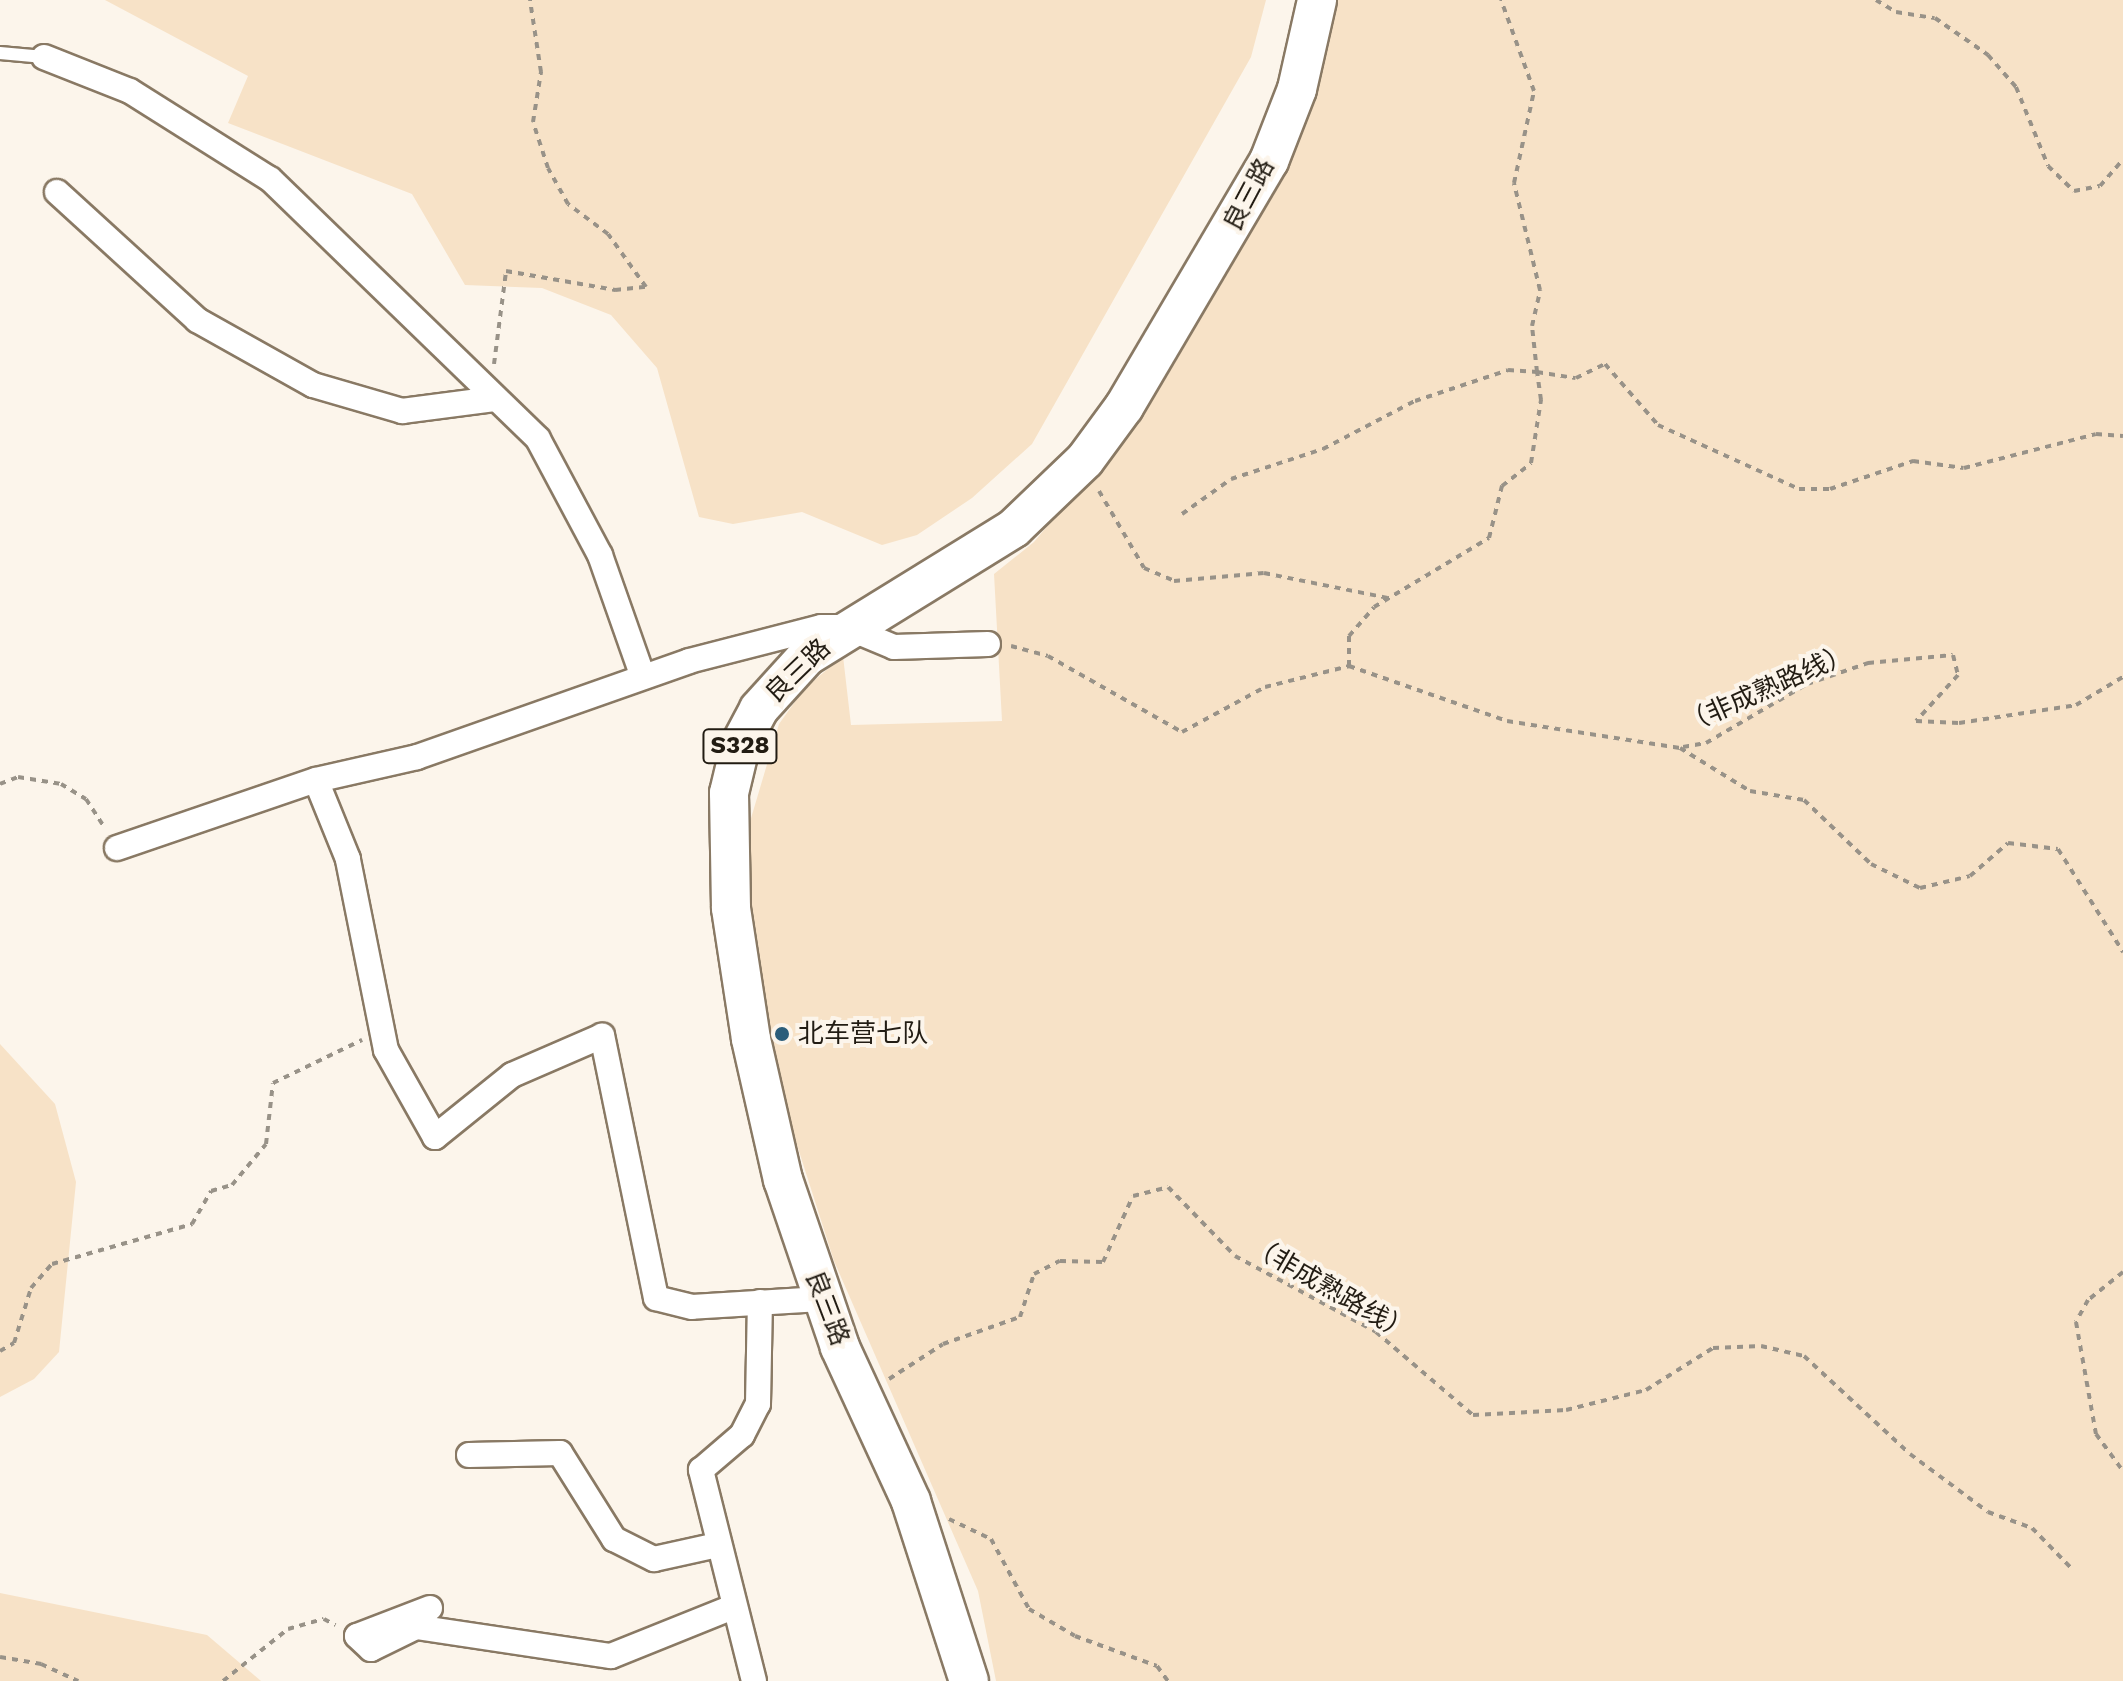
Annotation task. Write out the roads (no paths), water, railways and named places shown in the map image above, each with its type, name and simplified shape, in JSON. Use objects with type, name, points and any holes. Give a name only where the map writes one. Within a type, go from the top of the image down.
[{"type":"main road","name":"良三路","points":[[969,1681],[911,1501],[821,1299],[751,1039],[731,908],[729,793],[741,743],[759,709],[807,656],[846,627],[1014,528],[1085,460],[1166,348],[1269,161],[1297,89],[1317,0]]},
{"type":"street","points":[[44,57],[130,91],[270,179],[538,439],[600,555],[643,677]]},
{"type":"street","points":[[57,192],[197,320],[313,385],[402,411],[494,399]]},
{"type":"street","points":[[117,848],[316,780],[417,757],[643,677],[778,636],[846,627],[894,647],[988,644]]},
{"type":"street","points":[[316,780],[348,859],[383,1033],[435,1137],[512,1075],[602,1036],[656,1298],[692,1307],[821,1299]]},
{"type":"street","points":[[754,1681],[717,1545],[701,1470],[742,1435],[758,1404],[760,1302]]},
{"type":"street","points":[[469,1455],[560,1453],[614,1539],[654,1559],[717,1545]]},
{"type":"street","points":[[430,1608],[357,1636],[371,1649],[416,1627],[611,1656],[733,1607]]},
{"type":"lane","points":[[0,53],[44,57]]},
{"type":"place","name":"北车营七队","points":[[782,1034]]}]
